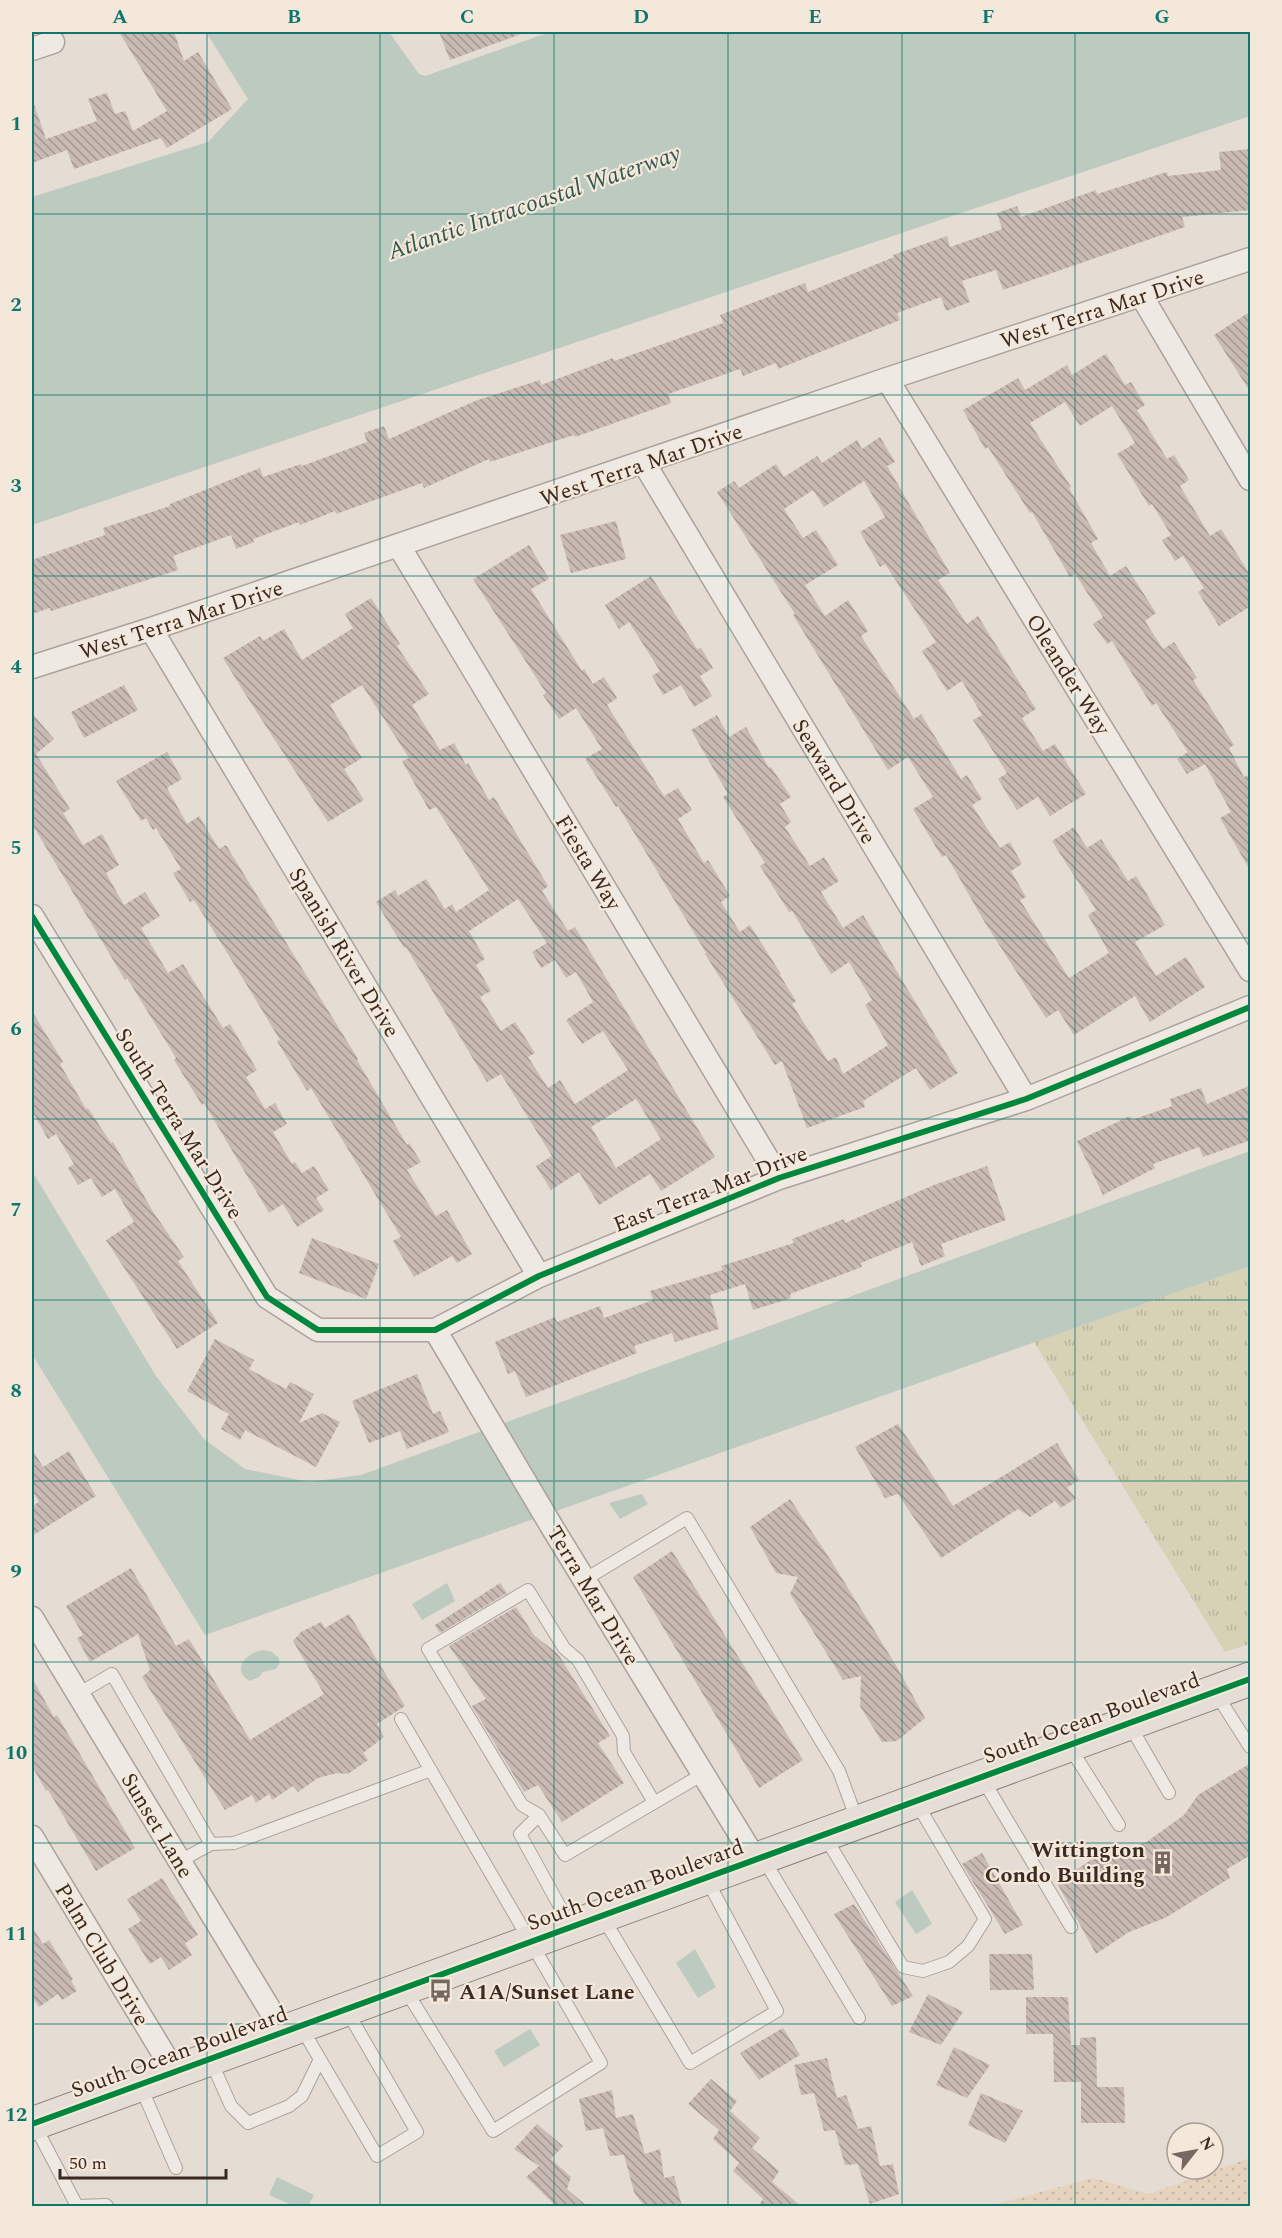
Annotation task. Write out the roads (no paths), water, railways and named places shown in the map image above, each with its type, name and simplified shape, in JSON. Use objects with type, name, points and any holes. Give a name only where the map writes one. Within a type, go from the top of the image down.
[{"type":"main road","name":"South Ocean Boulevard","points":[[32,2123],[1251,1678]]},
{"type":"street","points":[[32,49],[53,42]]},
{"type":"street","name":"West Terra Mar Drive","points":[[32,667],[1251,259]]},
{"type":"street","points":[[1141,295],[1251,479]]},
{"type":"street","name":"Oleander Way","points":[[887,379],[1251,970]]},
{"type":"street","name":"Seaward Drive","points":[[644,463],[1026,1099]]},
{"type":"street","name":"Fiesta Way","points":[[399,546],[779,1178]]},
{"type":"street","name":"Spanish River Drive","points":[[151,629],[539,1276]]},
{"type":"street","name":"South Terra Mar Drive","points":[[32,916],[267,1297],[318,1330]]},
{"type":"street","name":"East Terra Mar Drive","points":[[318,1330],[435,1330],[539,1276],[779,1178],[1026,1099],[1251,1007]]},
{"type":"street","name":"Terra Mar Drive","points":[[435,1330],[584,1580],[703,1774],[758,1857]]},
{"type":"street","name":"Sunset Lane","points":[[32,1618],[180,1862],[292,2030]]},
{"type":"street","name":"Palm Club Drive","points":[[32,1838],[174,2072]]},
{"type":"lane","points":[[584,1580],[687,1518],[839,1770],[857,1821]]},
{"type":"lane","points":[[654,1802],[624,1752],[623,1736],[578,1660],[564,1648],[528,1590],[428,1649],[522,1804],[539,1815],[565,1855],[703,1774]]},
{"type":"lane","points":[[78,1694],[112,1674],[211,1844]]},
{"type":"lane","points":[[1215,1691],[1251,1747]]},
{"type":"lane","points":[[401,1719],[601,2063],[493,2132],[405,1988]]},
{"type":"lane","points":[[1128,1723],[1170,1793]]},
{"type":"lane","points":[[1069,1745],[1119,1825]]},
{"type":"lane","points":[[180,1862],[211,1844],[234,1843],[431,1770]]},
{"type":"lane","points":[[981,1777],[1071,1927]]},
{"type":"lane","points":[[824,1834],[903,1967],[923,1971],[949,1962],[968,1946],[985,1920],[915,1800]]},
{"type":"lane","points":[[539,1815],[520,1834],[571,1927]]},
{"type":"lane","points":[[758,1857],[859,2018]]},
{"type":"lane","points":[[601,1915],[690,2063],[777,2012],[705,1877]]},
{"type":"lane","points":[[292,2030],[320,2059],[377,2156],[417,2132],[346,2010]]},
{"type":"lane","points":[[210,2059],[231,2106],[248,2123],[289,2106],[302,2096],[320,2059]]},
{"type":"lane","points":[[139,2084],[176,2168]]},
{"type":"lane","points":[[32,2123],[77,2206],[107,2206]]},
{"type":"water","name":"Atlantic Intracoastal Waterway","points":[[206,32],[389,32],[419,74],[425,76],[550,32],[1250,32],[1250,116],[32,525],[32,197],[208,142],[248,99]]},
{"type":"water","points":[[1250,1151],[1250,1266],[205,1635],[32,1354],[32,1171],[156,1376],[204,1439],[245,1469],[309,1482],[361,1475]]},
{"type":"water","points":[[642,1494],[648,1504],[620,1519],[609,1503]]},
{"type":"water","points":[[447,1583],[455,1601],[422,1620],[412,1604]]},
{"type":"water","points":[[263,1650],[272,1652],[279,1658],[279,1664],[276,1669],[263,1672],[259,1677],[250,1681],[241,1672],[243,1662],[251,1654]]},
{"type":"water","points":[[912,1890],[932,1924],[916,1934],[895,1902]]},
{"type":"water","points":[[695,1949],[716,1987],[698,1998],[676,1963]]},
{"type":"water","points":[[530,2029],[540,2045],[504,2067],[494,2051]]},
{"type":"water","points":[[277,2177],[314,2195],[308,2206],[294,2206],[269,2195]]},
{"type":"place","name":"Wittington Condo Building","points":[[1163,1862]]},
{"type":"place","name":"A1A/Sunset Lane","points":[[441,1991]]}]
